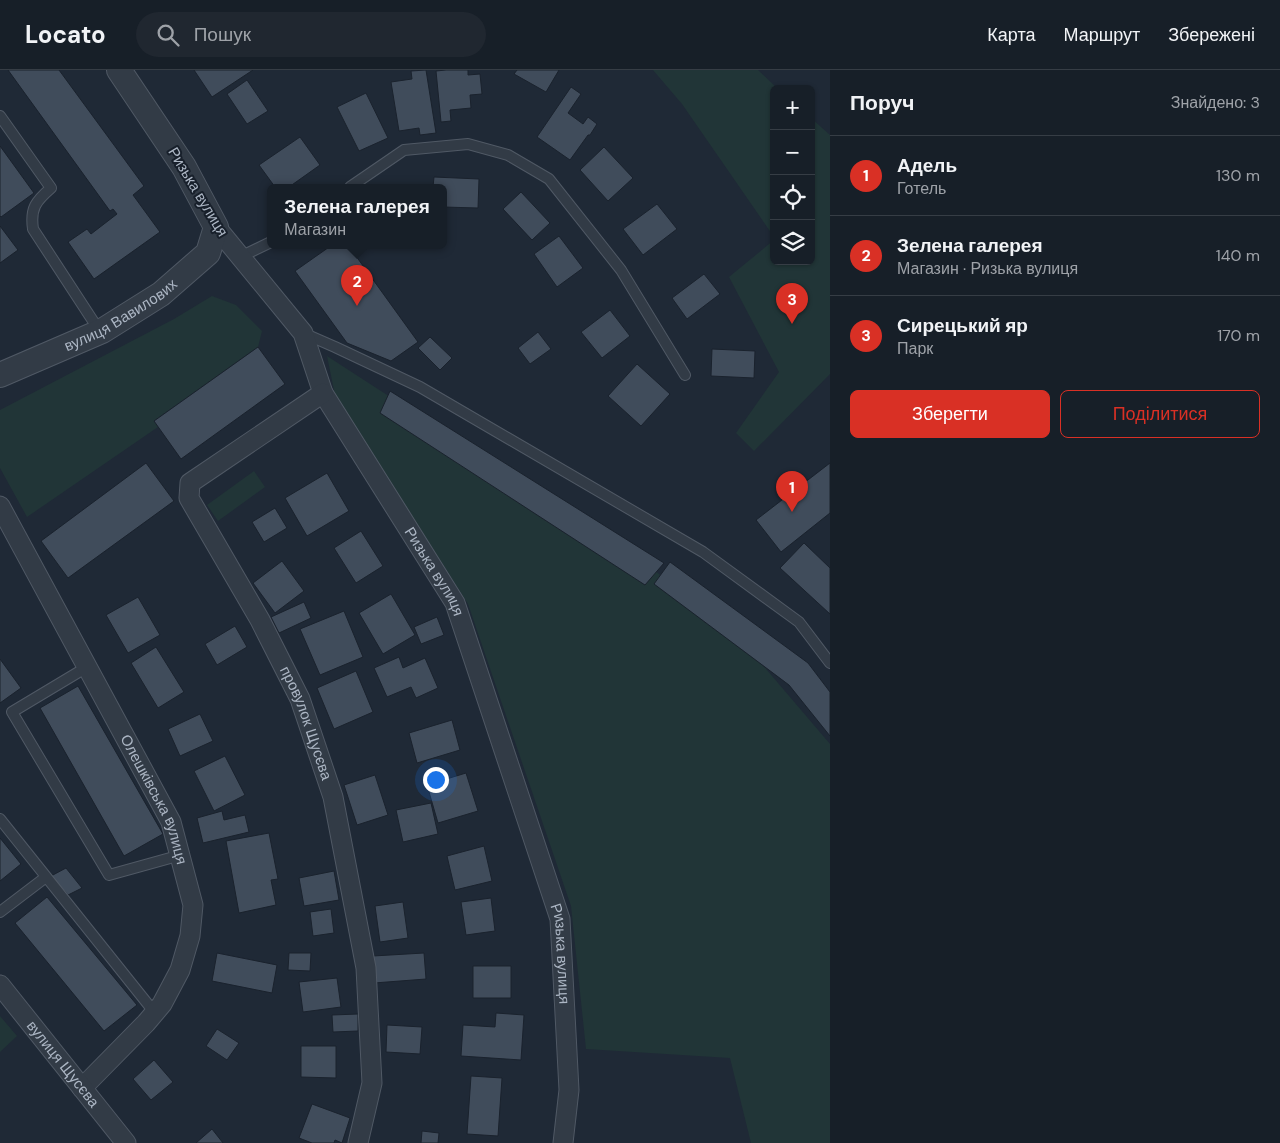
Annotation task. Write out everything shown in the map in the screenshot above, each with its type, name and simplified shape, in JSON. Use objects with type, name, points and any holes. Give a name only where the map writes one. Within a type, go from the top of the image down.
[{"type":"street","name":"Ризька вулиця","points":[[119,70],[184,167],[216,227],[303,333],[324,393],[455,603],[560,919],[569,1090],[563,1143]]},
{"type":"street","name":"вулиця Вавилових","points":[[0,375],[102,331],[161,294],[208,254],[216,227]]},
{"type":"street","name":"провулок Щусєва","points":[[324,393],[190,483],[189,498],[260,620],[300,699],[333,797],[366,968],[372,1083],[358,1143]]},
{"type":"street","name":"Олешківська вулиця","points":[[0,506],[171,822],[193,905],[190,936],[180,970],[162,1004],[82,1088]]},
{"type":"street","name":"вулиця Щусєва","points":[[0,985],[126,1143]]},
{"type":"lane","points":[[0,116],[51,188],[39,199],[34,208],[31,217],[33,229],[95,324],[102,331]]},
{"type":"lane","points":[[354,184],[404,150],[468,144],[508,155],[549,179],[621,270],[685,375]]},
{"type":"lane","points":[[240,257],[267,244]]},
{"type":"lane","points":[[303,333],[420,387],[703,552],[799,622],[830,663]]},
{"type":"lane","points":[[87,667],[12,712],[109,875],[180,855]]},
{"type":"lane","points":[[0,819],[155,1013]]},
{"type":"lane","points":[[0,912],[46,877]]},
{"type":"green space","points":[[653,70],[758,70],[774,85],[770,85],[770,231],[682,104]]},
{"type":"green space","points":[[815,122],[830,135],[830,374],[754,451],[736,433],[779,372],[729,277],[770,243],[770,265],[815,265]]},
{"type":"green space","points":[[212,296],[236,305],[262,331],[258,347],[154,421],[158,427],[27,517],[0,468],[0,410],[174,319]]},
{"type":"green space","points":[[327,356],[646,563],[754,655],[830,744],[830,1143],[751,1143],[730,1058],[586,1049],[571,906],[468,604],[335,395]]},
{"type":"green space","points":[[254,471],[265,487],[218,521],[207,505]]},
{"type":"green space","points":[[0,1016],[17,1036],[0,1052]]},
{"type":"building","points":[[8,70],[59,70],[144,186],[133,195],[160,232],[94,279],[68,242],[87,229],[91,234],[117,214],[113,209],[110,211]]},
{"type":"building","points":[[194,70],[253,70],[212,97]]},
{"type":"building","points":[[426,70],[436,133],[420,135],[419,128],[399,131],[391,82],[412,79],[411,71]]},
{"type":"building","points":[[468,70],[468,75],[480,74],[482,94],[470,95],[471,108],[450,110],[451,121],[441,122],[436,71]]},
{"type":"building","points":[[517,70],[559,70],[546,92],[514,74]]},
{"type":"building","points":[[247,80],[268,111],[247,124],[227,94]]},
{"type":"building","points":[[571,87],[581,94],[568,113],[583,124],[588,117],[597,124],[570,160],[537,137]]},
{"type":"building","points":[[366,93],[388,138],[359,151],[337,107]]},
{"type":"building","points":[[300,137],[320,165],[293,184],[273,184],[259,165]]},
{"type":"building","points":[[0,146],[34,193],[1,217],[0,216]]},
{"type":"building","points":[[604,147],[633,178],[608,201],[580,170]]},
{"type":"building","points":[[434,177],[479,179],[478,208],[447,207],[447,184],[433,184]]},
{"type":"building","points":[[521,192],[550,223],[532,240],[503,209]]},
{"type":"building","points":[[657,204],[677,229],[643,255],[623,229]]},
{"type":"building","points":[[0,226],[18,250],[0,263]]},
{"type":"building","points":[[559,236],[583,268],[557,287],[534,254]]},
{"type":"building","points":[[326,249],[351,249],[418,342],[391,361],[347,343],[295,271]]},
{"type":"building","points":[[704,274],[720,294],[687,319],[672,298]]},
{"type":"building","points":[[610,310],[630,336],[602,358],[581,332]]},
{"type":"building","points":[[538,332],[551,349],[530,364],[518,348]]},
{"type":"building","points":[[430,337],[452,358],[440,370],[418,348]]},
{"type":"building","points":[[258,347],[285,384],[181,459],[154,421]]},
{"type":"building","points":[[712,349],[755,351],[754,378],[711,376]]},
{"type":"building","points":[[637,364],[670,394],[641,426],[608,396]]},
{"type":"building","points":[[390,391],[664,563],[645,585],[380,413]]},
{"type":"building","points":[[146,463],[174,501],[68,578],[41,541]]},
{"type":"building","points":[[830,463],[830,513],[781,552],[756,520]]},
{"type":"building","points":[[327,473],[349,511],[307,536],[285,498]]},
{"type":"building","points":[[275,508],[287,528],[264,542],[252,522]]},
{"type":"building","points":[[361,531],[383,566],[356,583],[334,548]]},
{"type":"building","points":[[804,543],[830,568],[830,614],[780,568]]},
{"type":"building","points":[[282,561],[304,591],[275,613],[253,583]]},
{"type":"building","points":[[670,562],[808,663],[830,692],[830,736],[789,685],[654,584]]},
{"type":"building","points":[[391,594],[415,635],[383,654],[359,613]]},
{"type":"building","points":[[138,597],[160,635],[128,653],[106,615]]},
{"type":"building","points":[[304,602],[311,618],[279,633],[271,617]]},
{"type":"building","points":[[344,611],[363,657],[320,675],[300,629]]},
{"type":"building","points":[[437,617],[444,635],[421,644],[414,627]]},
{"type":"building","points":[[235,626],[247,647],[217,665],[205,644]]},
{"type":"building","points":[[156,647],[184,692],[158,708],[131,663]]},
{"type":"building","points":[[399,657],[403,668],[425,658],[438,688],[416,698],[411,687],[387,697],[374,668]]},
{"type":"building","points":[[0,659],[21,688],[0,703]]},
{"type":"building","points":[[356,671],[373,712],[334,729],[317,688]]},
{"type":"building","points":[[78,686],[163,834],[124,856],[40,708]]},
{"type":"building","points":[[200,714],[213,741],[180,756],[168,729]]},
{"type":"building","points":[[452,720],[460,750],[417,763],[409,733]]},
{"type":"building","points":[[225,756],[245,795],[214,811],[194,771]]},
{"type":"building","points":[[466,773],[478,811],[438,823],[427,785]]},
{"type":"building","points":[[375,775],[388,815],[357,825],[344,785]]},
{"type":"building","points":[[431,803],[438,834],[403,842],[396,810]]},
{"type":"building","points":[[222,811],[224,820],[245,815],[249,832],[203,843],[197,818]]},
{"type":"building","points":[[269,833],[278,879],[271,880],[276,905],[239,913],[226,841]]},
{"type":"building","points":[[0,838],[21,864],[0,881]]},
{"type":"building","points":[[484,846],[492,881],[455,890],[447,856]]},
{"type":"building","points":[[66,868],[82,888],[68,895],[51,876]]},
{"type":"building","points":[[334,871],[339,900],[304,906],[299,878]]},
{"type":"building","points":[[47,897],[137,1005],[104,1031],[15,923]]},
{"type":"building","points":[[491,898],[495,931],[466,935],[461,902]]},
{"type":"building","points":[[403,902],[408,938],[380,942],[375,906]]},
{"type":"building","points":[[331,909],[334,933],[313,936],[310,912]]},
{"type":"building","points":[[217,953],[277,965],[272,993],[212,981]]},
{"type":"building","points":[[289,953],[311,953],[310,971],[288,970]]},
{"type":"building","points":[[424,953],[426,979],[374,983],[373,956]]},
{"type":"building","points":[[473,966],[511,966],[511,998],[473,998]]},
{"type":"building","points":[[337,978],[341,1007],[303,1012],[299,982]]},
{"type":"building","points":[[496,1013],[524,1015],[521,1060],[461,1056],[463,1025],[495,1027]]},
{"type":"building","points":[[358,1014],[358,1031],[333,1032],[332,1015]]},
{"type":"building","points":[[387,1025],[422,1027],[420,1054],[386,1052]]},
{"type":"building","points":[[217,1029],[239,1043],[227,1060],[206,1046]]},
{"type":"building","points":[[301,1046],[336,1046],[336,1078],[301,1077]]},
{"type":"building","points":[[154,1060],[173,1082],[151,1100],[133,1079]]},
{"type":"building","points":[[471,1076],[502,1078],[498,1136],[467,1134]]},
{"type":"building","points":[[312,1104],[350,1118],[342,1143],[335,1140],[334,1143],[312,1143],[299,1138]]},
{"type":"building","points":[[212,1129],[223,1143],[196,1143]]},
{"type":"building","points":[[422,1131],[439,1133],[438,1143],[421,1143]]},
{"type":"place","name":"Зелена галерея","points":[[357,306]]},
{"type":"place","name":"Сирецький яр","points":[[792,324]]},
{"type":"place","name":"Адель","points":[[792,512]]}]
